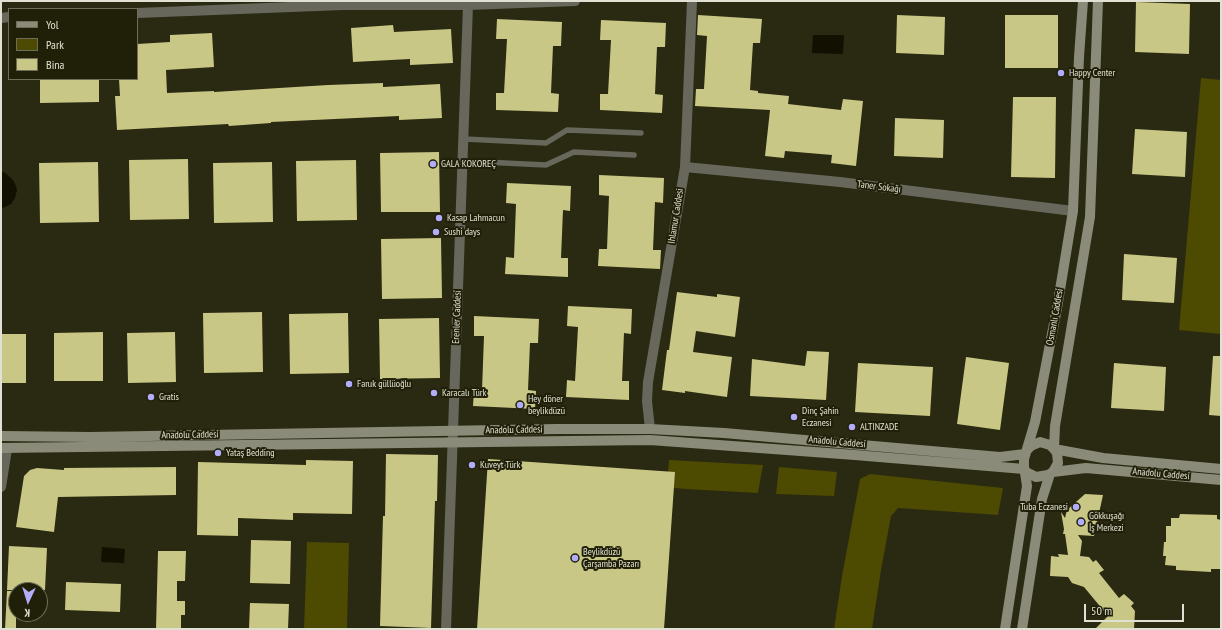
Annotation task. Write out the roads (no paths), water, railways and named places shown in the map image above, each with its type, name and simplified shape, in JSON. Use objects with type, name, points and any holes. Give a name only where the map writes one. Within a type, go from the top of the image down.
[{"type":"main road","name":"Osmanlı Caddesi","points":[[1005,629],[1027,486],[1024,459],[1035,422],[1057,308],[1073,211],[1082,1]]},
{"type":"main road","name":"Osmanlı Caddesi","points":[[1022,629],[1042,499],[1051,473],[1058,464],[1057,453],[1054,449],[1055,426],[1090,216],[1098,1]]},
{"type":"main road","points":[[650,429],[650,440]]},
{"type":"main road","name":"Anadolu Caddesi","points":[[4,436],[90,437],[453,430],[650,429],[724,433],[1000,457],[1026,452]]},
{"type":"main road","points":[[4,436],[4,448]]},
{"type":"main road","name":"Anadolu Caddesi","points":[[4,448],[650,440],[855,455],[1025,471]]},
{"type":"main road","points":[[1026,452],[1031,446],[1040,442],[1050,445],[1054,449]]},
{"type":"main road","points":[[855,455],[856,444]]},
{"type":"main road","name":"Anadolu Caddesi","points":[[1054,449],[1103,458],[1221,469]]},
{"type":"main road","name":"Anadolu Caddesi","points":[[1051,473],[1086,468],[1221,480]]},
{"type":"main road","points":[[1025,471],[1042,477],[1051,473]]},
{"type":"street","points":[[138,13],[343,5],[468,5],[575,1]]},
{"type":"street","name":"Ihlamur Caddesi","points":[[650,429],[647,406],[648,382],[684,167],[692,1]]},
{"type":"street","name":"Erenler Caddesi","points":[[446,629],[468,5]]},
{"type":"street","name":"Taner Sokağı","points":[[684,167],[840,182],[1073,211]]},
{"type":"street","points":[[1,487],[4,448]]},
{"type":"lane","points":[[464,139],[546,143],[567,130],[641,133]]},
{"type":"lane","points":[[463,161],[546,165],[574,152],[634,155]]},
{"type":"place","name":"Happy Center","points":[[1061,73]]},
{"type":"place","name":"GALA KOKOREÇ","points":[[433,164]]},
{"type":"place","name":"Kasap Lahmacun","points":[[439,218]]},
{"type":"place","name":"Sushi days","points":[[436,232]]},
{"type":"place","name":"Faruk güllüoğlu","points":[[349,384]]},
{"type":"place","name":"Karacalı Türk","points":[[434,393]]},
{"type":"place","name":"Gratis","points":[[151,397]]},
{"type":"place","name":"Hey döner beylikdüzü","points":[[520,405]]},
{"type":"place","name":"Dinç Şahin Eczanesi","points":[[794,417]]},
{"type":"place","name":"ALTINZADE","points":[[852,427]]},
{"type":"place","name":"Yataş Bedding","points":[[218,453]]},
{"type":"place","name":"Kuveyt Türk","points":[[472,465]]},
{"type":"place","name":"Tuba Eczanesi","points":[[1076,507]]},
{"type":"place","name":"Gökkuşağı İş Merkezi","points":[[1081,522]]},
{"type":"place","name":"Beylikdüzü Çarşamba Pazarı","points":[[575,558]]}]
